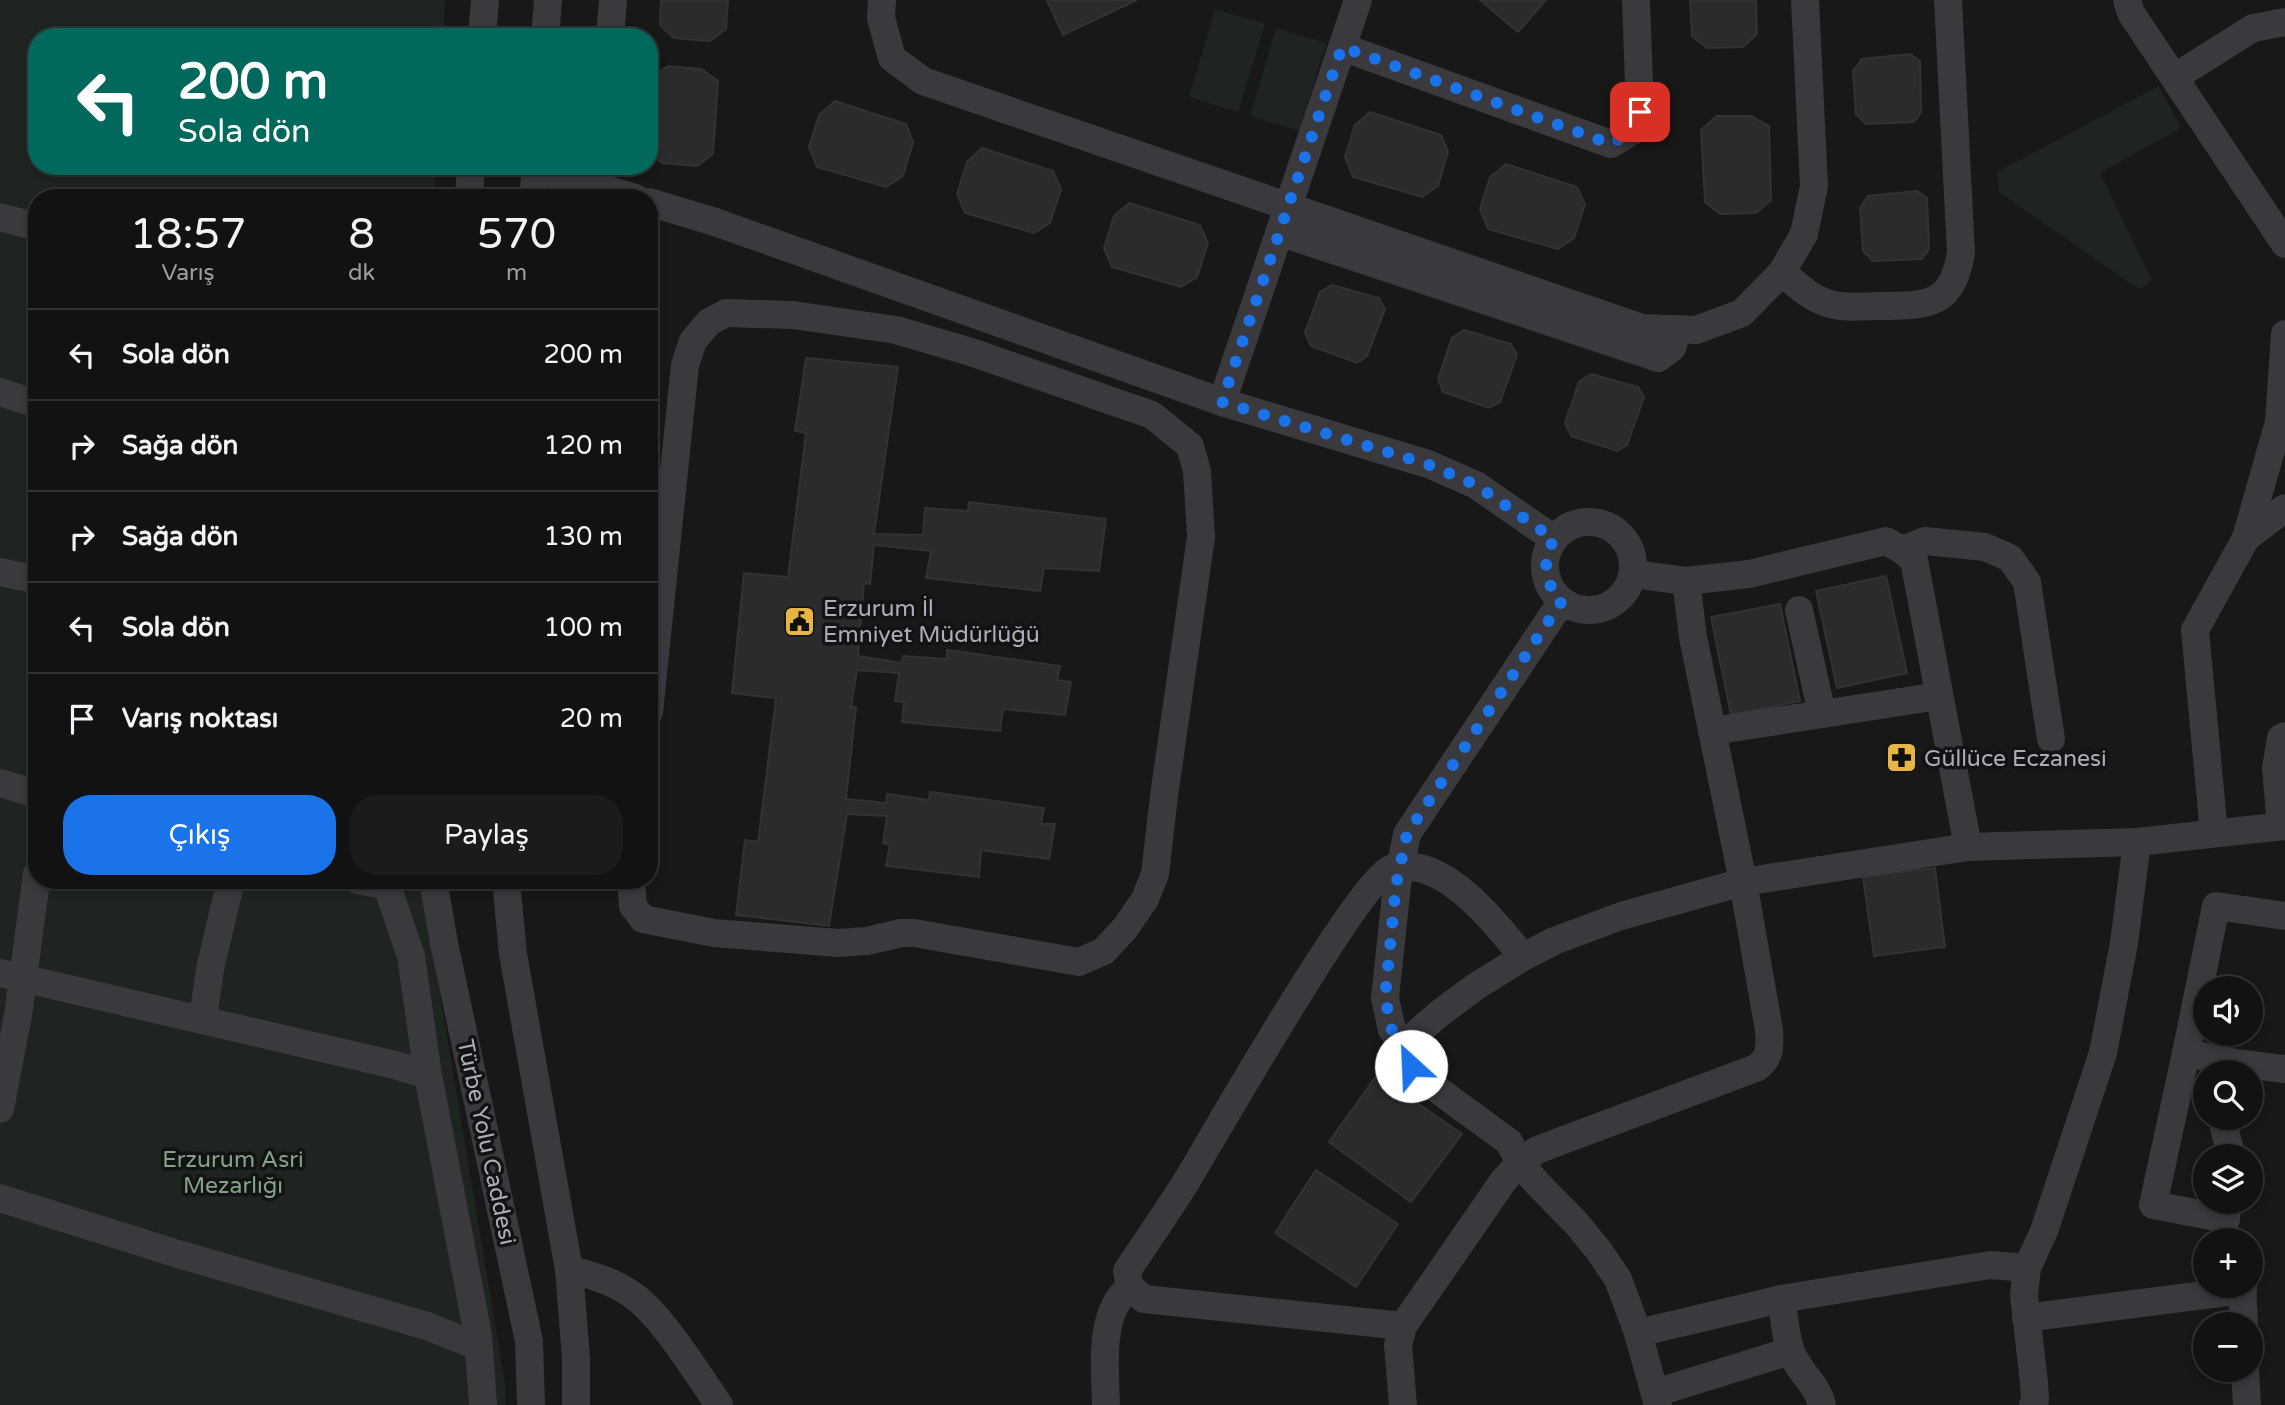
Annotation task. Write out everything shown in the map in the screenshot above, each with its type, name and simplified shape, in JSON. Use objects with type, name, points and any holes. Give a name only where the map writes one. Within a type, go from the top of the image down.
[{"type":"street","points":[[483,28],[485,0]]},
{"type":"street","points":[[546,28],[548,0]]},
{"type":"street","points":[[611,28],[613,0]]},
{"type":"street","points":[[882,0],[881,18],[891,58],[923,81],[1283,219],[1658,358],[1672,348],[1678,329],[1696,330],[1742,313],[1782,272],[1804,234],[1814,186],[1805,0]]},
{"type":"street","points":[[1222,402],[1358,0]]},
{"type":"street","points":[[1342,47],[1611,144],[1633,131],[1640,112],[1636,0]]},
{"type":"street","points":[[1782,272],[1807,293],[1827,303],[1849,307],[1924,305],[1937,299],[1949,287],[1958,271],[1961,253],[1948,0]]},
{"type":"street","points":[[2127,0],[2132,13],[2285,244]]},
{"type":"street","points":[[2175,77],[2253,28],[2285,22]]},
{"type":"street","points":[[562,175],[606,189]]},
{"type":"street","points":[[658,205],[715,222],[1222,402],[1427,464],[1476,485],[1554,539]]},
{"type":"street","points":[[0,217],[28,225]]},
{"type":"street","points":[[632,889],[634,906],[643,919],[714,933],[838,943],[867,942],[901,933],[914,933],[1079,962],[1104,951],[1133,918],[1145,899],[1155,874],[1201,537],[1197,471],[1190,446],[1152,415],[971,352],[895,330],[793,314],[726,313],[709,322],[693,341],[685,365],[658,550]]},
{"type":"street","points":[[2214,833],[2196,630],[2246,538],[2279,422],[2285,334]]},
{"type":"street","points":[[0,392],[28,401]]},
{"type":"street","points":[[2246,538],[2285,508]]},
{"type":"street","points":[[1592,522],[1607,526],[1619,534],[1628,545],[1633,559],[1633,574],[1628,588],[1619,599],[1609,606],[1584,610],[1562,601],[1553,592],[1547,579],[1547,551],[1564,529],[1578,523],[1592,522]]},
{"type":"street","points":[[1633,574],[1686,581],[1749,574],[1885,541],[1902,550],[1914,560],[1968,848]]},
{"type":"street","points":[[1902,550],[1925,541],[1986,547],[2002,553],[2017,565],[2027,582],[2050,739]]},
{"type":"street","points":[[0,572],[28,578]]},
{"type":"street","points":[[1403,1405],[1398,1345],[1403,1326],[1504,1180],[1520,1163],[1537,1150],[1562,1139],[1764,1063],[1770,1047],[1743,882],[1693,637],[1686,581]]},
{"type":"street","points":[[1409,1049],[1392,1030],[1385,998],[1396,885],[1407,834],[1562,601]]},
{"type":"street","points":[[1799,610],[1822,714]]},
{"type":"street","points":[[1712,731],[1940,696]]},
{"type":"street","points":[[1790,1350],[1657,1399],[1619,1279],[1599,1251],[1520,1163],[1509,1142],[1416,1074],[1409,1058],[1409,1049],[1417,1033],[1475,987],[1554,941],[1621,916],[1743,882],[1968,848],[2137,842],[2283,826],[2276,768],[2281,738],[2285,736]]},
{"type":"street","points":[[0,783],[28,791]]},
{"type":"street","points":[[2033,1405],[2035,1400],[2024,1294],[2027,1268],[2044,1231],[2103,1052],[2124,943],[2137,842]]},
{"type":"street","points":[[1403,1326],[1144,1299],[1130,1287],[1127,1271],[1185,1184],[1266,1045],[1362,899],[1383,873],[1392,867],[1400,867],[1438,875],[1482,909],[1523,957]]},
{"type":"street","points":[[0,1109],[18,1015],[11,976],[33,889]]},
{"type":"street","points":[[203,1019],[210,969],[229,889]]},
{"type":"street","points":[[389,889],[411,956],[428,1075],[478,1335],[482,1405]]},
{"type":"street","name":"Türbe Yolu Caddesi","points":[[435,889],[529,1341],[531,1405]]},
{"type":"street","points":[[507,889],[513,954],[569,1270],[576,1358],[576,1405]]},
{"type":"street","points":[[2229,1221],[2153,1205],[2216,906],[2285,916]]},
{"type":"street","points":[[11,976],[203,1019],[428,1075]]},
{"type":"street","points":[[2186,1053],[2209,1060]]},
{"type":"street","points":[[2263,1069],[2285,1069]]},
{"type":"street","points":[[0,1198],[178,1254],[427,1326],[477,1346]]},
{"type":"street","points":[[1638,1333],[1781,1299],[1990,1265],[2027,1268]]},
{"type":"street","points":[[569,1270],[590,1274],[614,1284],[639,1300],[662,1325],[719,1405]]},
{"type":"street","points":[[1106,1405],[1105,1354],[1108,1330],[1115,1304],[1130,1287]]},
{"type":"street","points":[[2026,1318],[2193,1295]]},
{"type":"street","points":[[1781,1299],[1790,1350],[1799,1367],[1816,1388],[1822,1405]]},
{"type":"street","points":[[2245,1382],[2246,1405]]},
{"type":"green space","name":"Erzurum Asri Mezarlığı","points":[[0,0],[445,0],[443,28],[28,28],[28,175],[436,175],[435,189],[28,189],[28,889],[423,889],[505,1383],[505,1405],[0,1405]]},
{"type":"green space","points":[[1215,9],[1265,24],[1238,112],[1189,97]]},
{"type":"green space","points":[[1276,28],[1326,43],[1299,131],[1250,116]]},
{"type":"green space","points":[[2159,86],[2181,128],[2100,173],[2152,280],[2140,290],[1999,192],[1997,172]]},
{"type":"building","points":[[661,0],[728,0],[726,29],[710,41],[674,38],[660,25]]},
{"type":"building","points":[[1047,0],[1137,0],[1063,35]]},
{"type":"building","points":[[1480,0],[1546,0],[1518,32]]},
{"type":"building","points":[[1690,0],[1756,0],[1757,34],[1743,47],[1707,48],[1692,36]]},
{"type":"building","points":[[1910,54],[1920,61],[1921,112],[1914,122],[1866,124],[1856,114],[1853,71],[1862,59]]},
{"type":"building","points":[[668,66],[701,69],[718,81],[713,154],[697,166],[662,163],[658,160],[658,73]]},
{"type":"building","points":[[835,101],[906,124],[913,142],[903,176],[886,187],[817,167],[809,147],[819,115]]},
{"type":"building","points":[[1370,112],[1441,135],[1448,152],[1438,186],[1422,197],[1353,177],[1345,157],[1355,125]]},
{"type":"building","points":[[1717,116],[1751,116],[1769,126],[1771,200],[1756,213],[1720,214],[1705,202],[1701,130]]},
{"type":"building","points":[[982,148],[1053,171],[1061,189],[1050,223],[1034,233],[965,213],[957,194],[967,162]]},
{"type":"building","points":[[1506,164],[1577,187],[1585,204],[1574,238],[1558,249],[1488,229],[1480,209],[1490,177]]},
{"type":"building","points":[[1917,191],[1927,198],[1929,249],[1922,259],[1873,261],[1863,251],[1860,208],[1868,196]]},
{"type":"building","points":[[1129,203],[1200,225],[1208,243],[1197,277],[1181,287],[1112,267],[1104,248],[1114,216]]},
{"type":"building","points":[[1332,285],[1379,298],[1385,309],[1367,356],[1357,363],[1311,346],[1305,333],[1320,292]]},
{"type":"building","points":[[1464,330],[1511,344],[1517,355],[1500,402],[1489,408],[1443,392],[1438,379],[1452,338]]},
{"type":"building","name":"Erzurum İl Emniyet Müdürlüğü","points":[[806,358],[898,367],[874,534],[923,535],[925,508],[968,511],[969,502],[1106,519],[1099,571],[1044,568],[1040,591],[926,578],[931,551],[874,545],[870,584],[864,583],[858,656],[901,663],[903,656],[947,659],[947,650],[1060,666],[1057,680],[1071,682],[1065,715],[1003,709],[1000,731],[902,722],[904,702],[895,701],[899,673],[857,670],[851,707],[856,707],[846,799],[886,803],[887,794],[929,800],[930,792],[1044,808],[1041,824],[1055,824],[1049,859],[981,850],[979,877],[886,866],[890,845],[883,843],[887,816],[847,814],[829,926],[736,915],[745,840],[758,842],[776,698],[732,693],[744,573],[788,577],[806,433],[795,431]]},
{"type":"building","points":[[1591,374],[1638,387],[1644,397],[1627,445],[1617,451],[1571,436],[1565,423],[1579,382]]},
{"type":"building","points":[[1886,576],[1907,673],[1837,688],[1816,591]]},
{"type":"building","points":[[1780,604],[1800,701],[1731,715],[1711,617]]},
{"type":"building","points":[[1935,868],[1945,947],[1874,956],[1863,877]]},
{"type":"building","points":[[1377,1075],[1462,1134],[1411,1202],[1329,1142]]},
{"type":"building","points":[[1316,1170],[1398,1224],[1356,1287],[1275,1233]]},
{"type":"place","name":"Erzurum İl Emniyet Müdürlüğü","points":[[800,621]]},
{"type":"place","name":"Güllüce Eczanesi","points":[[1901,758]]},
{"type":"route","points":[[1411,1066],[1409,1049],[1392,1030],[1385,998],[1396,885],[1407,834],[1562,601],[1553,592],[1545,565],[1547,551],[1554,539],[1476,485],[1427,464],[1222,402],[1342,47],[1611,144],[1633,131],[1640,112]]}]
